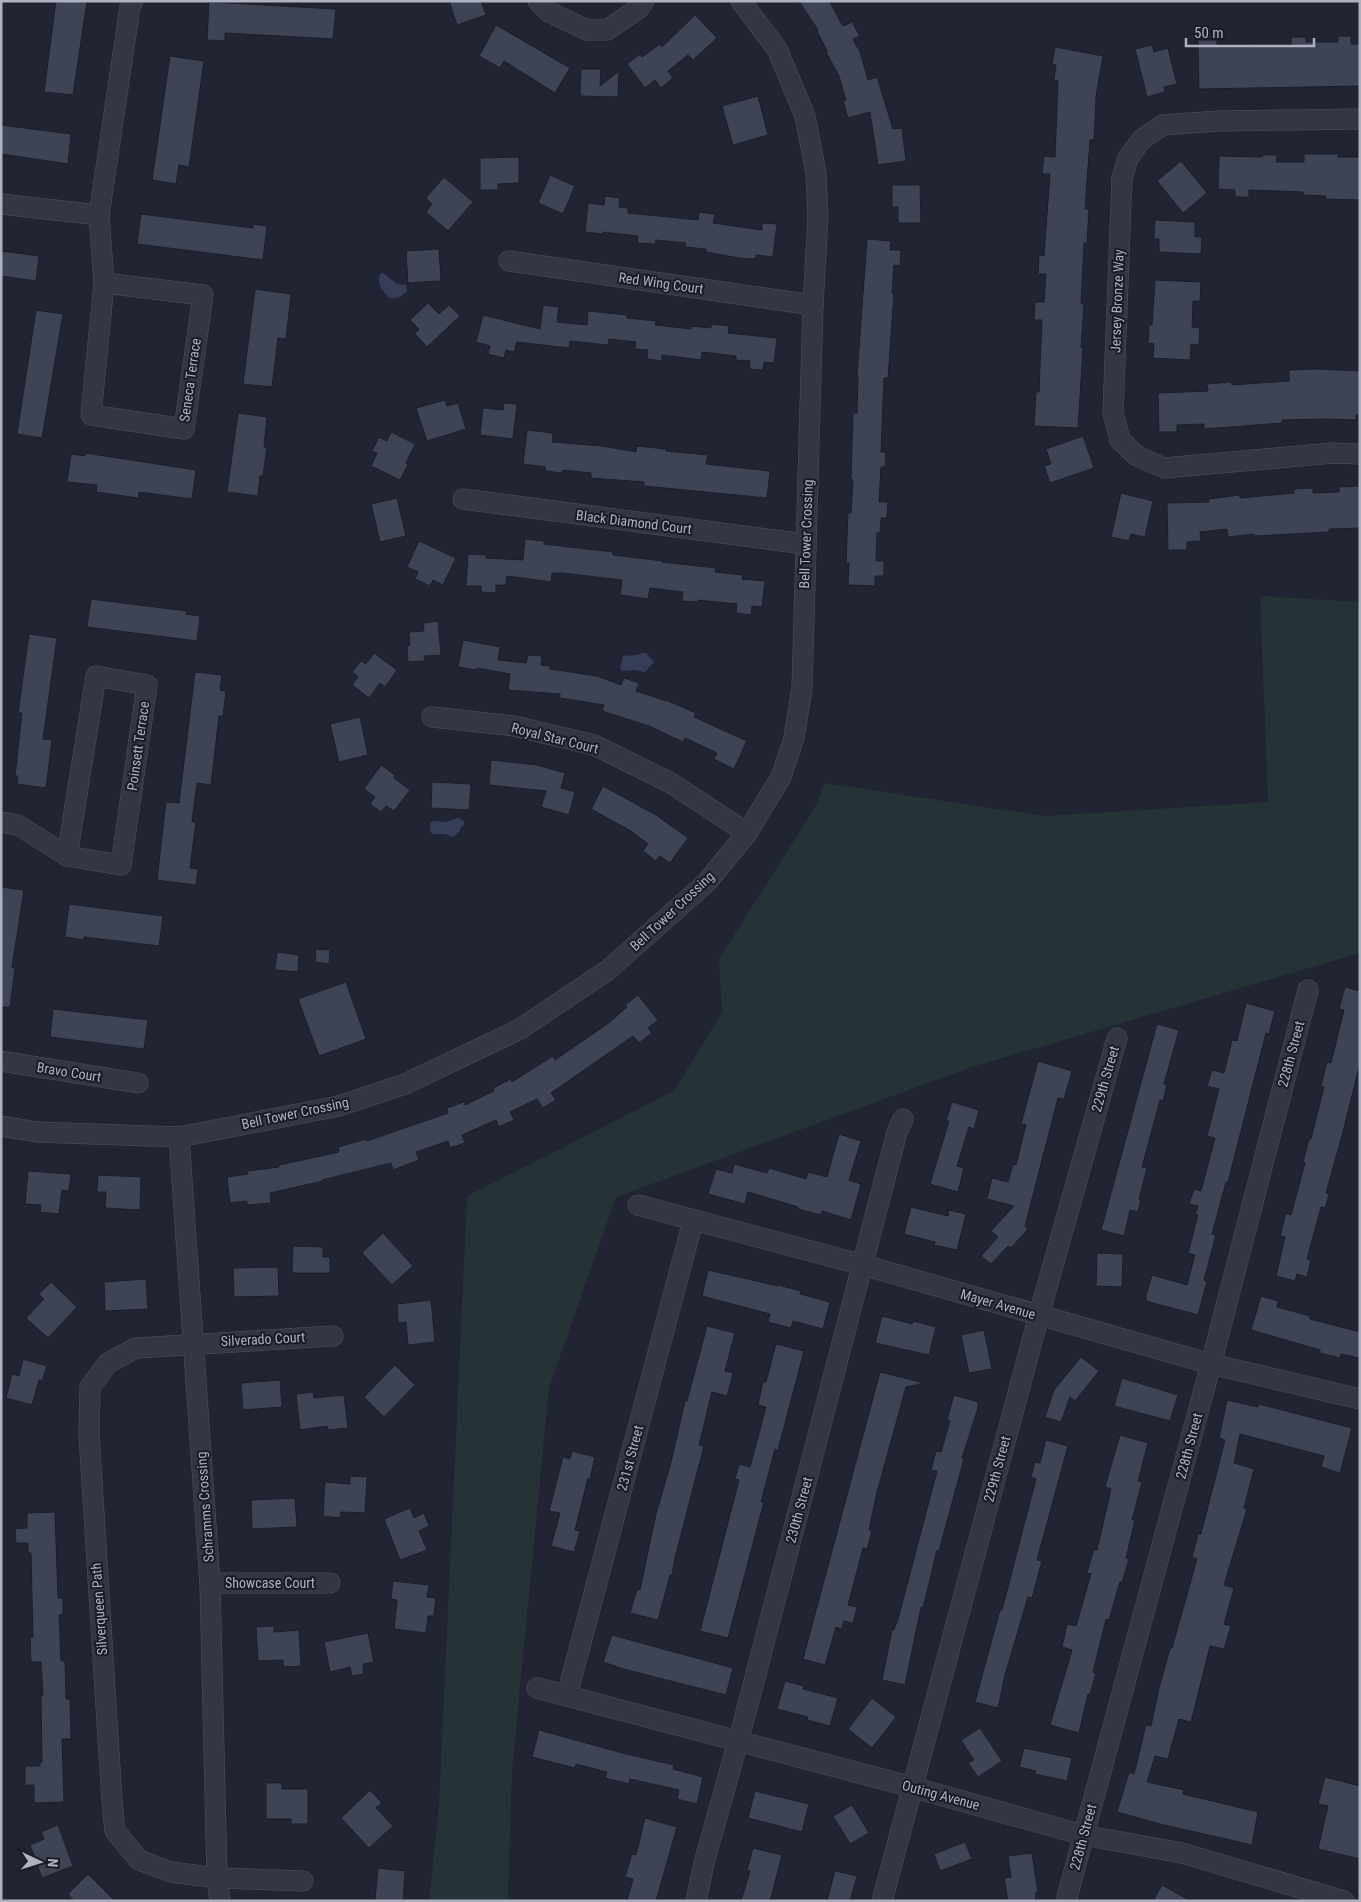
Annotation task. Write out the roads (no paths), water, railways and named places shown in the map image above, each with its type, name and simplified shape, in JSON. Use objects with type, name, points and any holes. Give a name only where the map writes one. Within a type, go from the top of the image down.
[{"type":"street","name":"Seneca Terrace","points":[[104,282],[203,294],[184,429],[90,415],[104,282],[99,215],[130,8],[133,1]]},
{"type":"street","points":[[538,1],[549,12],[587,30],[607,30],[639,8],[644,1]]},
{"type":"street","name":"Bell Tower Crossing","points":[[1,1126],[37,1132],[179,1136],[340,1106],[405,1084],[520,1029],[608,970],[708,882],[746,832],[782,777],[794,738],[802,688],[813,305],[818,217],[816,173],[805,116],[776,49],[741,1]]},
{"type":"street","name":"Jersey Bronze Way","points":[[1360,119],[1219,121],[1164,125],[1142,139],[1128,158],[1122,178],[1112,413],[1120,440],[1138,456],[1164,468],[1333,453],[1360,454]]},
{"type":"street","points":[[1,204],[99,215]]},
{"type":"street","name":"Red Wing Court","points":[[509,261],[813,305]]},
{"type":"street","name":"Black Diamond Court","points":[[463,499],[805,544]]},
{"type":"street","name":"Poinsett Terrace","points":[[1,822],[18,825],[67,856],[121,865],[147,685],[96,676],[67,856]]},
{"type":"street","name":"Royal Star Court","points":[[432,717],[514,726],[594,745],[670,783],[746,832]]},
{"type":"street","name":"228th Street","points":[[1066,1901],[1211,1364],[1308,990]]},
{"type":"street","name":"229th Street","points":[[882,1901],[1039,1315],[1117,1038]]},
{"type":"street","name":"Bravo Court","points":[[1,1061],[138,1083]]},
{"type":"street","name":"230th Street","points":[[696,1901],[704,1863],[738,1742],[897,1132],[903,1119]]},
{"type":"street","name":"Schramms Crossing","points":[[179,1136],[210,1583],[217,1878],[220,1901]]},
{"type":"street","name":"Mayer Avenue","points":[[638,1205],[863,1265],[1211,1364],[1360,1399]]},
{"type":"street","name":"231st Street","points":[[567,1696],[693,1221]]},
{"type":"street","name":"Silverado Court","points":[[193,1343],[333,1336]]},
{"type":"street","name":"Silverqueen Path","points":[[193,1343],[136,1348],[108,1363],[90,1387],[88,1434],[115,1831],[139,1860],[171,1872],[217,1878],[304,1882]]},
{"type":"street","name":"Showcase Court","points":[[210,1583],[330,1583]]},
{"type":"street","name":"Outing Avenue","points":[[537,1688],[912,1787],[1083,1835],[1182,1853],[1344,1901]]},
{"type":"street","name":"Schramms Crossing","points":[[210,1901],[217,1878]]},
{"type":"water","points":[[383,273],[397,284],[406,285],[407,291],[399,297],[389,298],[382,290],[379,281],[380,274]]},
{"type":"water","points":[[646,653],[654,662],[645,672],[635,670],[622,671],[620,668],[623,656]]},
{"type":"water","points":[[458,818],[464,821],[464,825],[453,837],[445,834],[432,834],[430,831],[430,823],[434,821],[445,822]]}]
